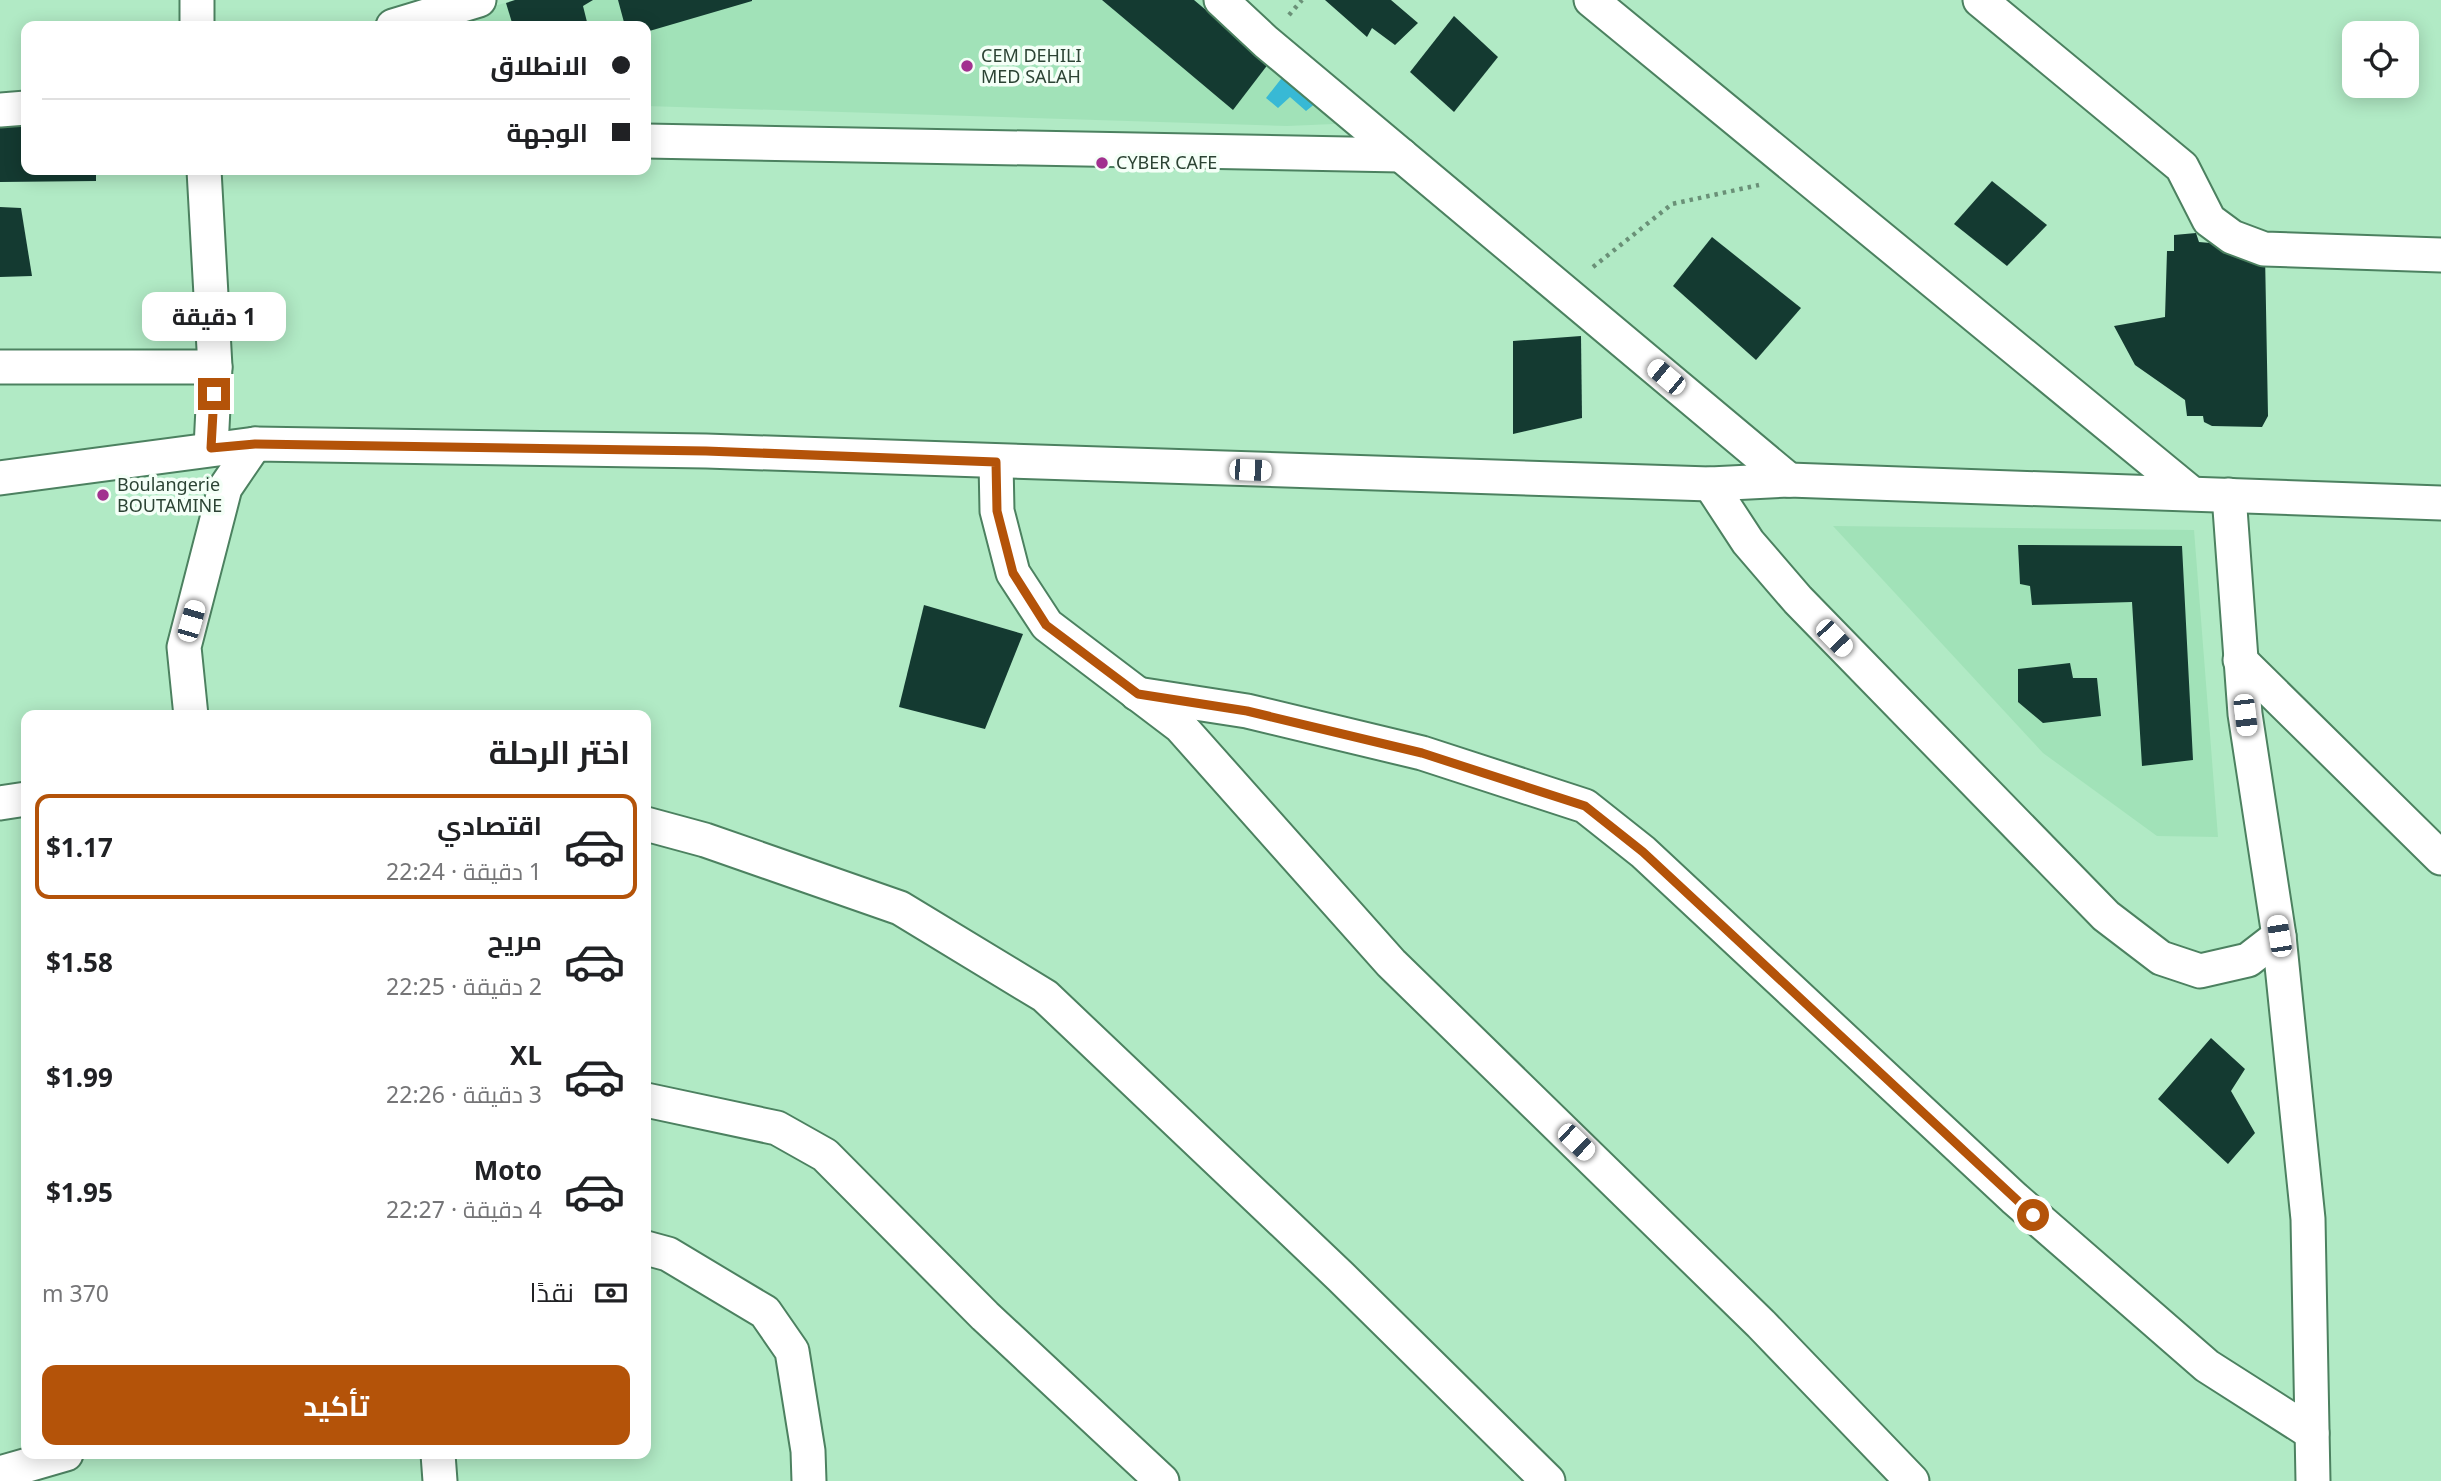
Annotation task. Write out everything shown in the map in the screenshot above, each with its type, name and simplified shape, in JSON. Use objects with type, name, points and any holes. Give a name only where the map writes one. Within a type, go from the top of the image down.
[{"type":"street","points":[[197,0],[197,21]]},
{"type":"street","points":[[410,21],[479,0]]},
{"type":"street","points":[[1221,0],[1401,155],[1789,480]]},
{"type":"street","points":[[1591,0],[2190,492]]},
{"type":"street","points":[[1980,0],[2182,167],[2209,220],[2232,237],[2264,249],[2441,255]]},
{"type":"street","points":[[0,110],[21,108]]},
{"type":"street","points":[[651,141],[1401,155]]},
{"type":"street","points":[[204,175],[215,367],[211,448]]},
{"type":"street","points":[[0,367],[215,367]]},
{"type":"street","points":[[196,710],[184,647],[212,530],[225,488],[255,444]]},
{"type":"street","points":[[0,478],[255,444],[706,451],[1710,484],[1789,480],[2131,494],[2190,492],[2441,503]]},
{"type":"street","points":[[996,462],[997,511],[1013,573],[1046,625],[1180,726],[1391,963],[1761,1324],[1912,1481]]},
{"type":"street","points":[[1710,484],[1748,542],[1798,600],[2106,916],[2161,958],[2200,971],[2248,960],[2279,936]]},
{"type":"street","points":[[2229,495],[2240,660],[2253,775],[2279,936],[2308,1219],[2313,1481]]},
{"type":"street","points":[[2240,660],[2441,858]]},
{"type":"street","points":[[1138,694],[1247,711],[1422,753],[1585,806],[1653,862],[2014,1198],[2207,1366],[2312,1433]]},
{"type":"street","points":[[0,803],[21,800]]},
{"type":"street","points":[[651,825],[705,840],[900,908],[1045,996],[1341,1277],[1548,1481]]},
{"type":"street","points":[[651,1101],[777,1128],[825,1155],[985,1316],[1163,1481]]},
{"type":"street","points":[[651,1249],[668,1254],[765,1312],[792,1351],[808,1451],[809,1481]]},
{"type":"street","points":[[0,1473],[49,1459]]},
{"type":"street","points":[[438,1459],[440,1481]]},
{"type":"path","points":[[1563,291],[1672,204],[1804,176]]},
{"type":"shaded area","name":"CEM DEHILI MED SALAH","points":[[515,0],[1210,0],[1357,123],[1287,126],[651,106],[651,21],[443,21]]},
{"type":"shaded area","points":[[1833,526],[2194,530],[2218,837],[2157,836],[2043,753]]},
{"type":"water","points":[[1288,70],[1322,98],[1306,111],[1290,97],[1278,108],[1266,98]]},
{"type":"building","points":[[515,0],[593,0],[583,6],[587,21],[511,21],[506,3]]},
{"type":"building","points":[[618,0],[752,0],[651,31],[651,21],[624,21]]},
{"type":"building","points":[[1102,0],[1194,0],[1269,63],[1233,110]]},
{"type":"building","points":[[1325,0],[1391,0],[1418,23],[1395,45],[1372,28],[1367,37]]},
{"type":"building","points":[[1454,16],[1498,57],[1454,112],[1410,72]]},
{"type":"building","points":[[0,118],[21,118],[21,175],[96,175],[96,181],[0,182]]},
{"type":"building","points":[[1992,181],[2047,225],[2007,266],[1954,224]]},
{"type":"building","points":[[0,207],[21,208],[32,276],[0,277]]},
{"type":"building","points":[[2196,233],[2199,242],[2222,244],[2227,253],[2265,254],[2268,416],[2262,427],[2212,426],[2204,422],[2203,416],[2187,416],[2185,400],[2135,365],[2114,326],[2165,317],[2167,251],[2174,251],[2174,235]]},
{"type":"building","points":[[1712,237],[1801,308],[1756,360],[1673,286]]},
{"type":"building","points":[[1581,336],[1582,418],[1513,434],[1513,341]]},
{"type":"building","points":[[2018,545],[2182,546],[2193,760],[2142,766],[2132,602],[2032,605],[2030,586],[2020,584]]},
{"type":"building","points":[[924,605],[1023,634],[985,729],[899,707]]},
{"type":"building","points":[[2070,663],[2073,678],[2097,678],[2101,716],[2043,723],[2018,702],[2018,669]]},
{"type":"building","points":[[2211,1038],[2245,1069],[2231,1091],[2255,1133],[2228,1164],[2158,1099]]},
{"type":"place","name":"CEM DEHILI MED SALAH","points":[[967,66]]},
{"type":"place","name":"CYBER CAFE","points":[[1102,163]]},
{"type":"place","name":"Boulangerie BOUTAMINE","points":[[103,495]]},
{"type":"route","points":[[214,394],[211,448],[255,444],[706,451],[996,462],[997,511],[1013,573],[1046,625],[1138,694],[1247,711],[1422,753],[1585,806],[1643,852],[2033,1215]]}]
